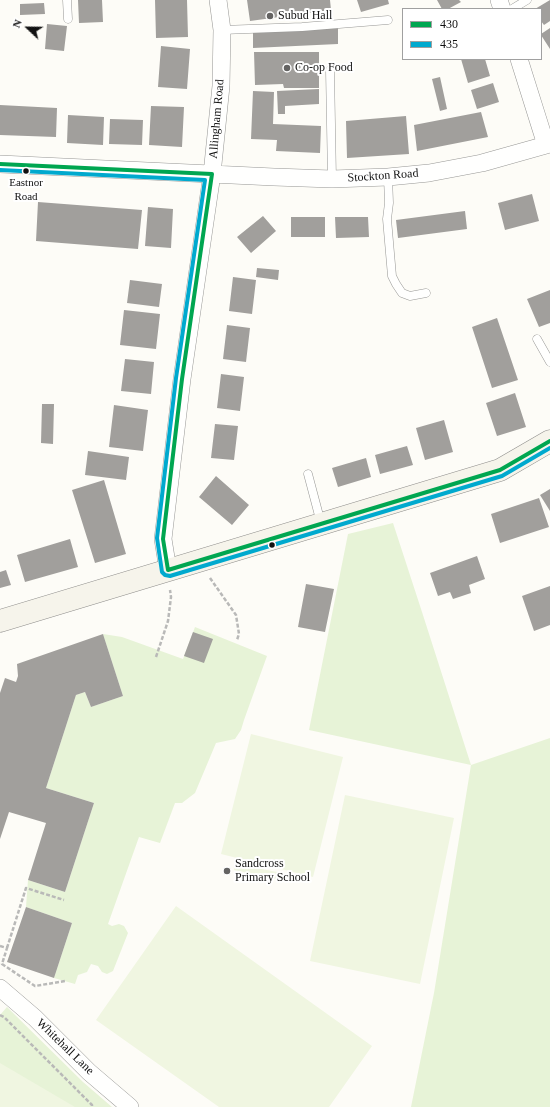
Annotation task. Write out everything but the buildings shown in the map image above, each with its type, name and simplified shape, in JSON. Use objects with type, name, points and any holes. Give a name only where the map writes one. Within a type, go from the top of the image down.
[{"type":"street","name":"Allingham Road","points":[[168,570],[163,539],[182,379],[212,174],[221,86],[222,30],[218,0]]},
{"type":"street","points":[[519,60],[548,144]]},
{"type":"street","name":"Stockton Road","points":[[212,174],[332,179],[388,177],[429,173],[482,163],[548,144]]},
{"type":"street","points":[[0,164],[212,174]]},
{"type":"street","points":[[0,621],[500,470],[550,441]]},
{"type":"street","name":"Whitehall Lane","points":[[0,988],[35,1018],[89,1072],[130,1107]]},
{"type":"lane","points":[[67,0],[68,19]]},
{"type":"lane","points":[[514,8],[527,0]]},
{"type":"lane","points":[[222,30],[302,27],[388,20]]},
{"type":"lane","points":[[330,70],[332,179]]},
{"type":"lane","points":[[388,177],[389,203],[387,219],[392,276],[402,293],[410,296],[426,293]]},
{"type":"lane","points":[[537,339],[550,362]]},
{"type":"lane","points":[[308,474],[322,524]]},
{"type":"path","points":[[195,562],[212,580],[236,615],[238,634],[237,640]]},
{"type":"path","points":[[156,657],[168,622],[171,597],[168,570]]},
{"type":"path","points":[[64,900],[26,888],[2,964],[35,986],[65,981]]},
{"type":"path","points":[[0,946],[7,948]]},
{"type":"path","points":[[0,1015],[4,1017],[92,1105],[92,1107]]},
{"type":"green space","points":[[393,523],[471,765],[309,730],[348,534]]},
{"type":"green space","points":[[195,627],[267,656],[241,730],[235,739],[216,743],[195,793],[182,803],[175,803],[160,843],[139,837],[108,924],[112,926],[119,924],[124,926],[128,933],[113,971],[107,974],[102,972],[98,966],[91,964],[87,972],[78,975],[75,984],[54,978],[72,923],[26,907],[28,880],[65,892],[94,803],[46,788],[76,695],[85,692],[91,707],[123,696],[103,634],[122,637],[183,659]]},
{"type":"green space","points":[[251,734],[343,757],[313,877],[221,854]]},
{"type":"green space","points":[[550,738],[550,1107],[411,1107],[434,993],[471,765]]},
{"type":"green space","points":[[345,795],[454,818],[420,984],[310,961]]},
{"type":"green space","points":[[235,864],[293,875],[291,882],[234,870]]},
{"type":"green space","points":[[176,906],[372,1046],[329,1107],[219,1107],[96,1020]]},
{"type":"green space","points":[[7,1007],[83,1082],[112,1107],[0,1107],[0,1015]]},
{"type":"green space","points":[[0,1063],[75,1107],[0,1107]]},
{"type":"transit line","name":"430","points":[[0,164],[212,174],[182,379],[163,539],[168,570],[500,470],[550,441]]},
{"type":"transit line","name":"435","points":[[0,170],[205,180],[176,378],[157,538],[162,572],[165,575],[170,576],[502,476],[550,448]]},
{"type":"place","name":"Subud Hall","points":[[270,16]]},
{"type":"place","name":"Co-op Food","points":[[287,68]]},
{"type":"place","name":"Eastnor Road","points":[[26,171]]},
{"type":"place","name":"Sandcross Primary School","points":[[227,871]]}]
